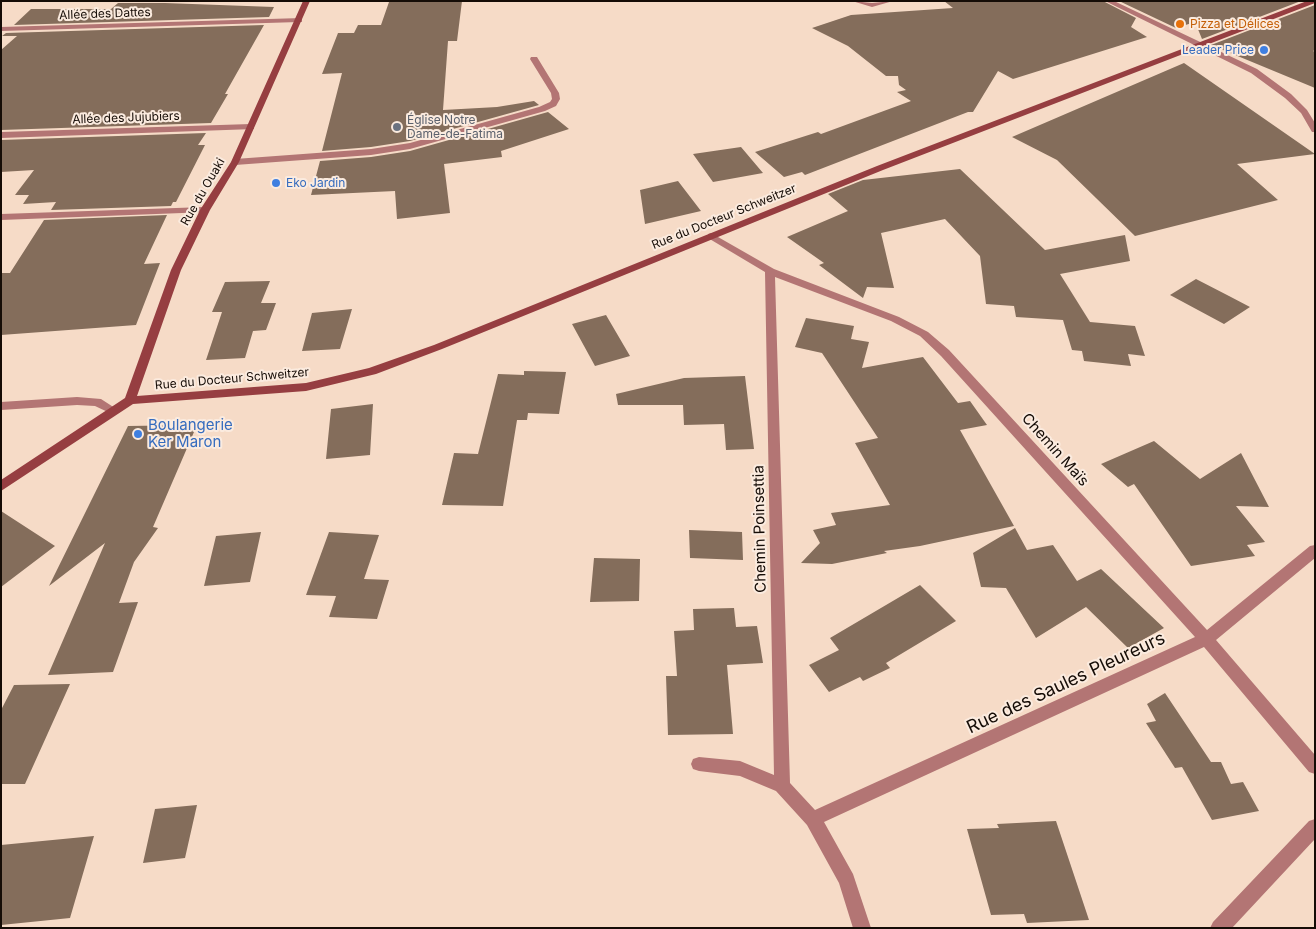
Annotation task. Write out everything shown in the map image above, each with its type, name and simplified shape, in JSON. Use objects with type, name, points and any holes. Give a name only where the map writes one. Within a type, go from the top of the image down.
[{"type":"main road","name":"Rue du Ouaki","points":[[130,400],[176,270],[205,210],[234,162],[307,1]]},
{"type":"main road","name":"Rue du Docteur Schweitzer","points":[[130,400],[306,387],[372,372],[880,168],[1314,1]]},
{"type":"main road","points":[[1,486],[112,410],[130,400]]},
{"type":"street","points":[[855,1],[872,5],[890,1]]},
{"type":"street","points":[[1108,1],[1269,81],[1298,107],[1315,130]]},
{"type":"street","name":"Allée des Dattes","points":[[1,29],[299,20]]},
{"type":"street","points":[[234,162],[330,157],[381,151],[410,146],[483,127],[542,109],[553,104],[556,98],[555,93],[534,59]]},
{"type":"street","name":"Allée des Jujubiers","points":[[1,135],[251,127]]},
{"type":"street","points":[[1,217],[205,210]]},
{"type":"street","name":"Chemin Maïs","points":[[711,236],[770,272],[895,319],[924,334],[945,353],[1206,639],[1315,767]]},
{"type":"street","name":"Chemin Poinsettia","points":[[770,272],[782,786]]},
{"type":"street","points":[[1,406],[77,401],[97,402],[112,410]]},
{"type":"street","name":"Rue des Saules Pleureurs","points":[[813,819],[1206,639],[1315,550]]},
{"type":"street","points":[[699,764],[740,769],[782,786],[813,819],[847,880],[862,928]]},
{"type":"street","points":[[1219,928],[1315,827]]},
{"type":"building","points":[[462,1],[457,41],[448,41],[443,110],[497,107],[534,101],[539,105],[410,141],[371,147],[322,151],[342,73],[322,74],[338,33],[354,33],[358,25],[381,25],[389,2]]},
{"type":"building","points":[[944,1],[1103,1],[1136,18],[1131,27],[1147,37],[1013,79],[998,71],[973,112],[968,112],[805,175],[802,172],[784,177],[755,152],[818,132],[821,134],[911,101],[897,92],[906,90],[899,85],[898,76],[886,76],[848,46],[812,28],[851,15],[953,8]]},
{"type":"building","points":[[1119,1],[1301,1],[1202,39],[1195,22],[1176,28]]},
{"type":"building","points":[[118,3],[274,7],[269,17],[14,25],[31,9],[111,9]]},
{"type":"building","points":[[1315,5],[1315,50],[1313,51],[1315,52],[1315,88],[1211,45]]},
{"type":"building","points":[[264,25],[211,123],[1,130],[1,50],[17,36],[2,36],[6,33]]},
{"type":"building","points":[[1184,63],[1315,154],[1237,164],[1278,200],[1135,236],[1057,160],[1012,137]]},
{"type":"building","points":[[548,112],[569,129],[501,151],[502,157],[444,164],[450,213],[397,219],[395,191],[311,195],[320,161],[371,157],[410,151]]},
{"type":"building","points":[[206,133],[198,145],[205,145],[176,202],[173,202],[171,206],[51,210],[56,202],[23,204],[29,195],[15,195],[34,170],[1,172],[1,140]]},
{"type":"building","points":[[741,147],[763,173],[713,182],[693,154]]},
{"type":"building","points":[[960,169],[1045,250],[1125,235],[1130,261],[1060,274],[1090,322],[1135,326],[1145,356],[1128,354],[1131,366],[1084,361],[1082,351],[1072,350],[1063,320],[1016,317],[1014,306],[986,304],[980,256],[945,219],[881,233],[894,288],[867,287],[863,298],[819,265],[824,263],[787,237],[848,211],[828,194],[863,180]]},
{"type":"building","points":[[678,181],[701,211],[645,224],[640,190]]},
{"type":"building","points":[[167,215],[144,264],[160,263],[136,325],[1,335],[1,273],[10,273],[44,220]]},
{"type":"building","points":[[1196,279],[1250,307],[1224,324],[1170,295]]},
{"type":"building","points":[[270,281],[261,303],[276,303],[266,330],[253,331],[245,358],[206,360],[222,312],[212,312],[225,282]]},
{"type":"building","points":[[352,309],[340,349],[302,351],[312,313]]},
{"type":"building","points":[[606,315],[630,356],[595,366],[572,324]]},
{"type":"building","points":[[806,318],[854,326],[851,339],[869,342],[862,368],[923,357],[958,403],[970,401],[987,425],[960,430],[1014,526],[920,546],[884,551],[887,553],[832,564],[801,563],[820,543],[813,530],[836,525],[831,513],[890,505],[855,443],[878,438],[822,353],[795,347]]},
{"type":"building","points":[[524,371],[566,372],[559,414],[528,413],[527,420],[517,420],[503,506],[442,505],[454,453],[478,454],[498,374],[524,375]]},
{"type":"building","points":[[745,376],[754,449],[726,450],[724,424],[684,425],[683,405],[618,405],[616,394],[684,378]]},
{"type":"building","points":[[373,404],[370,455],[326,459],[331,409]]},
{"type":"building","points":[[197,425],[153,527],[158,528],[134,562],[119,603],[138,602],[113,672],[48,675],[105,543],[49,586],[128,426]]},
{"type":"building","points":[[1154,441],[1200,479],[1241,453],[1269,507],[1236,506],[1265,542],[1247,545],[1255,556],[1191,566],[1134,484],[1128,487],[1101,464]]},
{"type":"building","points":[[1,511],[55,546],[1,587]]},
{"type":"building","points":[[1015,528],[1027,550],[1053,545],[1077,581],[1101,569],[1164,628],[1128,648],[1086,607],[1036,638],[1006,588],[981,587],[973,553]]},
{"type":"building","points":[[689,530],[742,532],[743,560],[690,558]]},
{"type":"building","points":[[261,532],[250,582],[204,586],[216,536]]},
{"type":"building","points":[[329,532],[379,535],[364,579],[389,580],[377,619],[329,617],[336,596],[306,595]]},
{"type":"building","points":[[594,558],[640,559],[639,601],[590,602]]},
{"type":"building","points":[[920,585],[956,621],[886,663],[890,668],[863,681],[860,677],[829,692],[809,665],[839,650],[830,638]]},
{"type":"building","points":[[734,608],[736,627],[757,626],[763,663],[727,665],[733,734],[668,735],[666,676],[677,676],[674,631],[694,630],[693,609]]},
{"type":"building","points":[[70,684],[25,784],[1,784],[1,710],[14,685]]},
{"type":"building","points":[[1165,693],[1211,762],[1221,762],[1231,784],[1243,782],[1259,811],[1212,820],[1182,767],[1175,768],[1146,723],[1156,721],[1147,704]]},
{"type":"building","points":[[197,805],[185,858],[143,863],[155,809]]},
{"type":"building","points":[[1056,821],[1089,920],[1027,923],[1024,914],[991,915],[967,829],[999,828],[997,824]]},
{"type":"building","points":[[94,836],[70,918],[1,925],[1,845]]},
{"type":"place","name":"Pizza et Délices","points":[[1180,24]]},
{"type":"place","name":"Leader Price","points":[[1264,50]]},
{"type":"place","name":"Église Notre Dame-de-Fatima","points":[[397,127]]},
{"type":"place","name":"Eko Jardin","points":[[276,183]]},
{"type":"place","name":"Boulangerie Ker Maron","points":[[138,434]]}]
